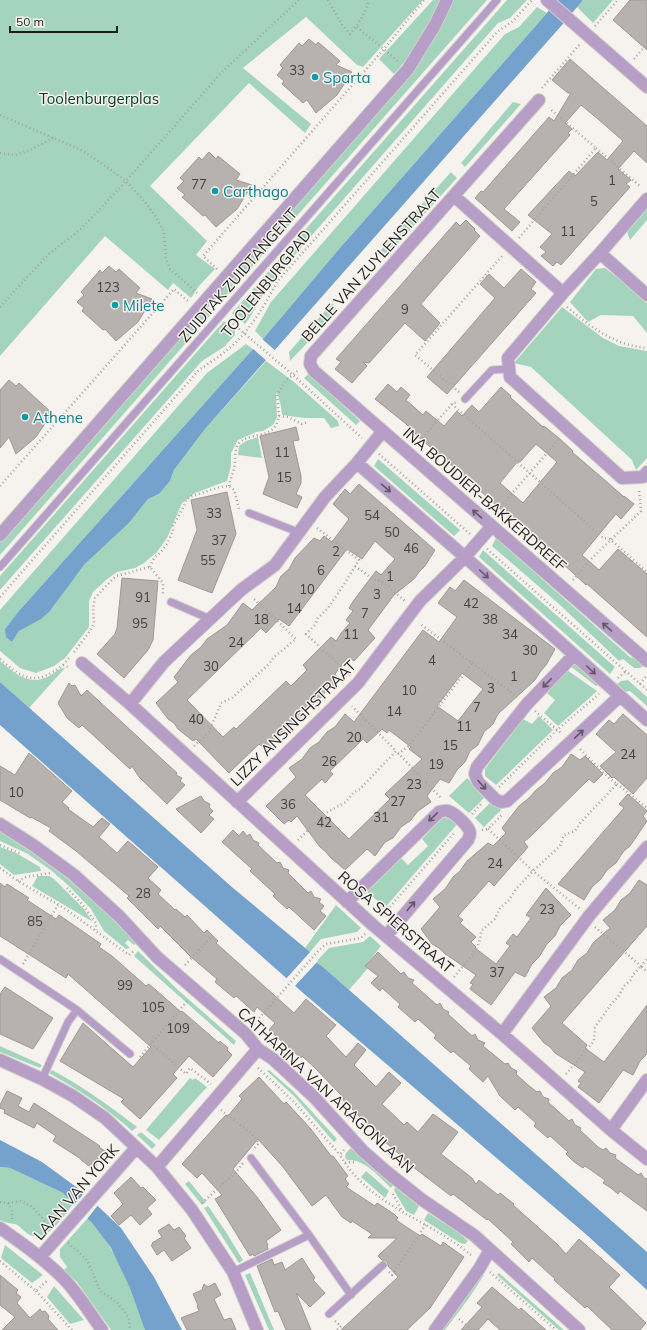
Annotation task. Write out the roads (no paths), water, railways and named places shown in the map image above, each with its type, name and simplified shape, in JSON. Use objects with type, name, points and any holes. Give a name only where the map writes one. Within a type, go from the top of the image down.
[{"type":"street","points":[[0,536],[201,296],[226,277],[408,69],[435,25],[447,0]]},
{"type":"street","points":[[548,0],[647,87]]},
{"type":"street","name":"BELLE VAN ZUYLENSTRAAT","points":[[311,356],[539,100]]},
{"type":"street","name":"BELLE VAN ZUYLENSTRAAT","points":[[454,196],[511,246],[560,296]]},
{"type":"street","points":[[642,475],[622,478],[510,377],[508,358],[560,296],[647,199]]},
{"type":"street","points":[[600,253],[647,295]]},
{"type":"street","name":"INA BOUDIER-BAKKERDREEF","points":[[311,356],[310,364],[314,371],[647,661]]},
{"type":"street","points":[[130,704],[164,662],[244,588],[275,564],[325,497],[383,431]]},
{"type":"street","points":[[356,463],[465,557],[647,720]]},
{"type":"street","name":"LIZZY ANSINGHSTRAAT","points":[[237,802],[358,682],[420,601],[465,557],[489,524]]},
{"type":"street","points":[[574,655],[527,704],[477,767],[475,774],[478,782],[496,800],[501,802],[507,801],[620,696]]},
{"type":"street","name":"ROSA SPIERSTRAAT","points":[[82,663],[130,704],[374,926],[502,1034],[611,1130],[647,1159]]},
{"type":"street","points":[[347,902],[439,812],[445,810],[450,811],[463,822],[468,827],[470,833],[468,840],[386,936]]},
{"type":"street","name":"CATHARINA VAN ARAGONLAAN","points":[[0,824],[33,845],[74,875],[119,916],[176,975],[246,1034],[258,1048],[273,1059],[314,1097],[354,1141],[387,1172],[421,1199],[475,1236],[579,1330]]},
{"type":"street","points":[[502,1034],[588,918],[647,847]]},
{"type":"street","points":[[157,1167],[258,1048]]},
{"type":"street","points":[[0,1060],[42,1079],[73,1096],[105,1118],[157,1167],[192,1210],[233,1272],[257,1330]]},
{"type":"street","points":[[611,1130],[647,1080]]},
{"type":"street","name":"LAAN VAN YORK","points":[[40,1257],[61,1239],[73,1220],[136,1148]]},
{"type":"street","points":[[4,1231],[40,1257],[63,1278],[80,1298],[102,1330]]},
{"type":"street","points":[[435,1330],[482,1265],[490,1250]]},
{"type":"lane","name":"ZUIDTAK ZUIDTANGENT","points":[[0,567],[497,0]]},
{"type":"lane","points":[[464,399],[492,370],[509,369]]},
{"type":"lane","points":[[249,513],[298,532]]},
{"type":"lane","points":[[171,602],[210,619]]},
{"type":"lane","points":[[0,959],[77,1010],[130,1054]]},
{"type":"lane","points":[[42,1079],[68,1022],[77,1010]]},
{"type":"lane","points":[[249,1157],[309,1235],[351,1295]]},
{"type":"lane","points":[[233,1272],[309,1235]]},
{"type":"lane","points":[[329,1314],[383,1265]]},
{"type":"water","points":[[555,0],[583,0],[205,429],[174,470],[170,481],[159,494],[148,499],[129,523],[84,565],[49,612],[41,619],[19,631],[12,642],[6,637],[5,629],[18,612],[263,339],[339,249],[547,13]]},
{"type":"water","points":[[0,682],[233,888],[310,952],[316,962],[647,1252],[647,1290],[588,1236],[302,992],[0,725]]},
{"type":"water","points":[[0,1140],[42,1162],[83,1192],[121,1228],[154,1277],[182,1330],[145,1330],[130,1288],[111,1248],[93,1224],[63,1193],[10,1168],[0,1167]]},
{"type":"place","name":"Sparta","points":[[315,77]]},
{"type":"place","name":"Carthago","points":[[215,191]]},
{"type":"place","name":"Milete","points":[[115,305]]},
{"type":"place","name":"Athene","points":[[25,417]]},
{"type":"park label","name":"Toolenburgerplas","points":[[99,98]]}]
